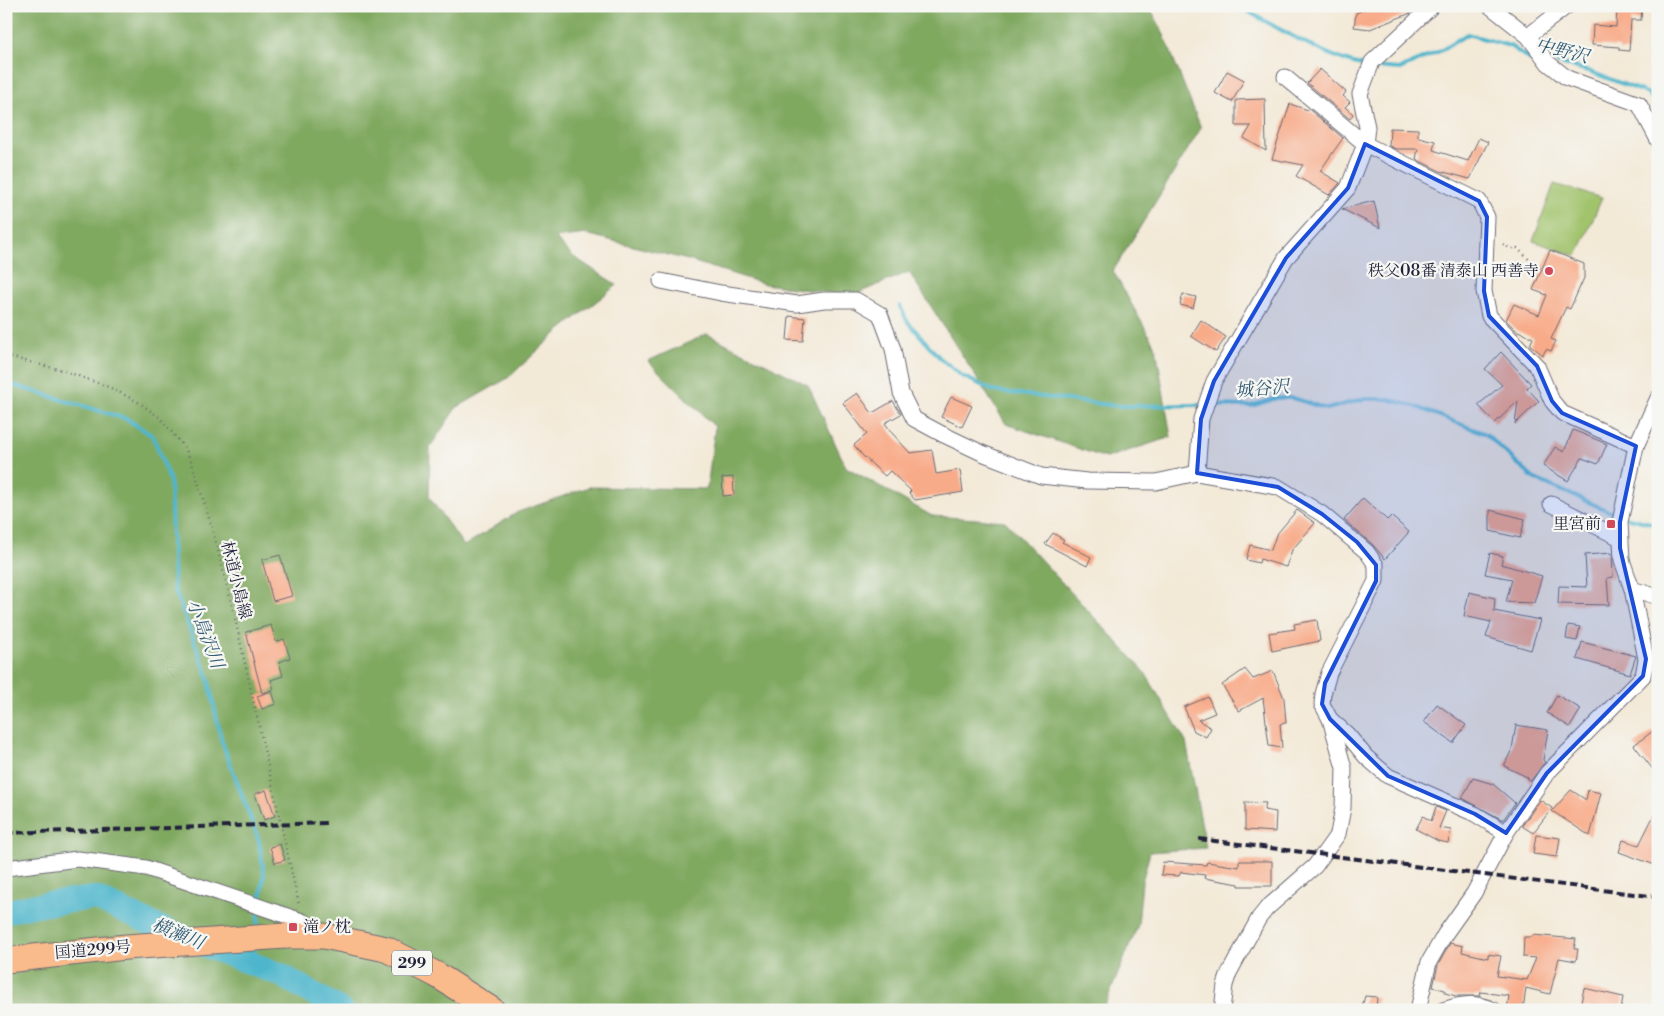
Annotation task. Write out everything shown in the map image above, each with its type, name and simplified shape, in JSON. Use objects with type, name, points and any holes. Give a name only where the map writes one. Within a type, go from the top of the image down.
[{"type":"highway","name":"国道299号","points":[[6,960],[126,947],[288,923],[324,936],[386,949],[436,975],[492,1010]]},
{"type":"street","points":[[1196,470],[1201,419],[1214,381],[1286,258],[1348,188],[1365,144],[1367,127],[1360,94],[1364,79],[1372,62],[1432,6]]},
{"type":"street","points":[[1490,6],[1528,36],[1548,63],[1567,78],[1640,104],[1658,140]]},
{"type":"street","points":[[1528,36],[1567,6]]},
{"type":"street","points":[[1285,76],[1365,144],[1479,201],[1487,218],[1484,292],[1489,316],[1537,366],[1552,401],[1562,413],[1636,446]]},
{"type":"street","points":[[661,281],[721,293],[797,304],[824,300],[856,300],[880,314],[893,349],[901,393],[914,419],[982,453],[1041,476],[1088,481],[1156,482],[1196,470],[1278,487],[1322,514],[1357,542],[1376,564],[1376,581],[1325,683],[1322,704],[1330,719],[1344,768],[1343,808],[1338,834],[1315,866],[1273,902],[1259,918],[1229,973],[1225,986],[1222,1010]]},
{"type":"street","points":[[1418,1010],[1429,962],[1445,934],[1474,893],[1506,833],[1548,773],[1643,676],[1646,659],[1632,589],[1622,560],[1620,522],[1636,446],[1658,398]]},
{"type":"street","points":[[1551,504],[1620,538]]},
{"type":"street","points":[[1632,589],[1658,596]]},
{"type":"street","points":[[1330,719],[1347,734],[1366,757],[1388,776],[1475,814],[1506,833]]},
{"type":"street","points":[[6,868],[78,859],[146,868],[246,902],[288,923]]},
{"type":"street","points":[[1443,1010],[1460,1004],[1477,1003],[1494,1010]]},
{"type":"path","points":[[1503,244],[1509,248],[1517,248],[1535,266],[1542,269]]},
{"type":"path","name":"林道小島線","points":[[6,356],[65,371],[111,388],[140,403],[160,418],[185,448],[198,482],[232,605],[288,923]]},
{"type":"highlighted area","points":[[1365,144],[1479,201],[1487,217],[1484,291],[1489,316],[1537,366],[1552,401],[1562,413],[1636,446],[1620,522],[1620,548],[1646,659],[1643,676],[1547,773],[1506,833],[1475,814],[1388,776],[1330,719],[1322,704],[1325,683],[1376,581],[1376,565],[1357,542],[1322,514],[1278,487],[1197,473],[1201,419],[1214,381],[1286,258],[1348,188]]},
{"type":"green space","points":[[6,6],[1149,6],[1162,30],[1201,128],[1113,271],[1156,348],[1171,437],[1106,458],[1006,424],[909,272],[851,296],[765,284],[688,260],[586,234],[555,238],[574,257],[617,285],[559,331],[508,378],[456,408],[430,447],[429,497],[464,546],[518,512],[589,487],[707,489],[715,427],[648,361],[707,334],[808,385],[846,467],[932,516],[1005,521],[1144,671],[1186,742],[1206,848],[1150,852],[1142,882],[1138,925],[1103,1010],[6,1010]]},
{"type":"green space","points":[[1554,184],[1602,198],[1577,256],[1533,241]]},
{"type":"building","points":[[1373,6],[1418,6],[1411,13],[1370,29],[1354,27],[1356,13]]},
{"type":"building","points":[[1617,6],[1642,6],[1641,20],[1631,20],[1629,51],[1619,50],[1619,47],[1592,45],[1593,25],[1616,27]]},
{"type":"building","points":[[1320,69],[1346,92],[1343,96],[1350,102],[1345,107],[1353,114],[1350,119],[1307,83]]},
{"type":"building","points":[[1227,71],[1244,80],[1232,102],[1215,93]]},
{"type":"building","points":[[1265,99],[1266,151],[1244,138],[1251,126],[1236,126],[1236,100]]},
{"type":"building","points":[[1290,104],[1311,111],[1343,138],[1320,171],[1340,183],[1329,195],[1296,176],[1303,165],[1272,159]]},
{"type":"building","points":[[1390,128],[1418,129],[1418,137],[1435,141],[1433,150],[1468,161],[1479,138],[1488,142],[1470,179],[1440,171],[1416,159],[1418,149],[1396,149],[1389,146]]},
{"type":"building","points":[[1374,201],[1380,228],[1342,209]]},
{"type":"building","points":[[1550,250],[1584,264],[1584,278],[1570,309],[1566,307],[1551,339],[1556,341],[1551,351],[1546,349],[1543,355],[1530,345],[1533,338],[1516,330],[1506,320],[1514,304],[1539,315],[1547,295],[1533,290]]},
{"type":"building","points":[[1183,294],[1196,297],[1193,308],[1180,305]]},
{"type":"building","points":[[789,316],[805,318],[803,341],[787,340]]},
{"type":"building","points":[[1201,320],[1226,337],[1216,352],[1191,336]]},
{"type":"building","points":[[1501,352],[1531,384],[1527,388],[1539,401],[1515,424],[1518,401],[1495,423],[1478,405],[1502,385],[1485,369]]},
{"type":"building","points":[[857,393],[872,413],[893,401],[901,414],[885,423],[892,433],[910,453],[932,450],[936,474],[960,470],[963,492],[915,500],[909,493],[911,491],[890,471],[885,476],[863,456],[854,445],[867,434],[843,403]]},
{"type":"building","points":[[951,397],[972,406],[962,427],[941,417]]},
{"type":"building","points":[[1573,430],[1607,444],[1598,464],[1582,458],[1568,481],[1543,466],[1555,447],[1564,452]]},
{"type":"building","points":[[733,477],[734,495],[723,496],[722,478]]},
{"type":"building","points":[[1363,498],[1387,520],[1391,516],[1409,532],[1385,559],[1373,545],[1344,520]]},
{"type":"building","points":[[1297,510],[1315,523],[1292,550],[1286,567],[1260,559],[1259,563],[1246,560],[1250,545],[1271,550],[1276,535]]},
{"type":"building","points":[[1490,510],[1525,519],[1520,538],[1490,531]]},
{"type":"building","points":[[1053,533],[1064,540],[1062,542],[1091,557],[1087,566],[1045,544]]},
{"type":"building","points":[[1490,553],[1503,556],[1501,564],[1542,576],[1534,603],[1506,602],[1512,579],[1485,574]]},
{"type":"building","points":[[1612,553],[1613,577],[1607,578],[1609,605],[1558,604],[1559,586],[1587,587],[1585,555]]},
{"type":"building","points":[[280,555],[292,596],[273,601],[262,560]]},
{"type":"building","points":[[1469,592],[1495,598],[1494,611],[1540,620],[1531,650],[1486,637],[1491,622],[1464,616]]},
{"type":"building","points":[[1317,620],[1320,641],[1272,651],[1269,633],[1295,629],[1294,624]]},
{"type":"building","points":[[271,625],[276,642],[284,639],[290,658],[279,662],[283,676],[271,680],[274,689],[262,693],[246,632]]},
{"type":"building","points":[[1568,625],[1580,627],[1577,641],[1566,639]]},
{"type":"building","points":[[1582,642],[1636,656],[1630,674],[1577,659]]},
{"type":"building","points":[[1245,669],[1253,679],[1273,671],[1284,698],[1286,723],[1280,724],[1282,748],[1269,746],[1263,698],[1239,711],[1222,685]]},
{"type":"building","points":[[272,691],[276,704],[262,709],[257,696]]},
{"type":"building","points":[[1557,695],[1581,709],[1570,727],[1547,713]]},
{"type":"building","points":[[1208,697],[1215,713],[1198,720],[1211,728],[1206,737],[1194,731],[1184,707]]},
{"type":"building","points":[[1437,704],[1466,725],[1453,743],[1424,722]]},
{"type":"building","points":[[1516,725],[1548,730],[1543,760],[1545,762],[1530,782],[1527,777],[1504,766],[1512,749]]},
{"type":"building","points":[[1653,731],[1658,737],[1658,776],[1634,745]]},
{"type":"building","points":[[1473,778],[1493,784],[1515,803],[1503,820],[1462,798]]},
{"type":"building","points":[[266,790],[275,816],[264,820],[255,794]]},
{"type":"building","points":[[1571,790],[1586,800],[1588,790],[1601,793],[1590,836],[1552,811]]},
{"type":"building","points":[[1540,800],[1552,808],[1533,833],[1522,826]]},
{"type":"building","points":[[1245,802],[1266,803],[1264,810],[1276,812],[1275,832],[1245,830]]},
{"type":"building","points":[[1436,807],[1446,811],[1439,828],[1451,830],[1448,843],[1438,841],[1416,829],[1423,816],[1431,821]]},
{"type":"building","points":[[1658,807],[1658,866],[1619,852],[1623,840],[1639,845]]},
{"type":"building","points":[[1536,835],[1560,838],[1557,857],[1533,854]]},
{"type":"building","points":[[280,844],[285,860],[275,863],[270,847]]},
{"type":"building","points":[[1239,861],[1272,861],[1272,886],[1239,886],[1239,884],[1204,878],[1205,875],[1181,872],[1179,876],[1161,875],[1163,862],[1206,865],[1207,862],[1239,867]]},
{"type":"building","points":[[1533,935],[1576,939],[1574,949],[1578,949],[1576,961],[1559,958],[1550,994],[1526,988],[1523,1010],[1507,1009],[1509,996],[1481,992],[1480,996],[1456,996],[1445,993],[1445,990],[1433,987],[1438,965],[1450,943],[1463,946],[1462,952],[1488,958],[1488,954],[1501,956],[1497,976],[1527,980],[1536,958],[1523,957],[1524,937],[1532,937]]},
{"type":"building","points":[[1584,988],[1623,997],[1621,1010],[1580,1008]]},
{"type":"building","points":[[1365,996],[1377,997],[1376,1010],[1361,1010]]},
{"type":"waterway","name":"中野沢","points":[[1239,6],[1284,32],[1338,58],[1367,66]]},
{"type":"waterway","name":"中野沢","points":[[1374,67],[1400,69],[1442,50],[1467,34],[1510,46],[1531,60],[1540,61]]},
{"type":"waterway","name":"中野沢","points":[[1557,62],[1588,71],[1647,93],[1658,105]]},
{"type":"waterway","name":"城谷沢","points":[[900,306],[907,321],[940,358],[962,376],[994,391],[1118,406],[1201,405]]},
{"type":"waterway","name":"小島沢川","points":[[6,383],[127,419],[153,436],[170,481],[174,588],[208,677],[221,739],[259,841],[264,874],[260,903]]},
{"type":"waterway","name":"城谷沢","points":[[1210,405],[1251,406],[1277,398],[1293,398],[1327,409],[1363,399],[1387,399],[1414,406],[1486,434],[1533,478],[1618,515]]},
{"type":"waterway","name":"城谷沢","points":[[1625,517],[1658,525]]},
{"type":"waterway","name":"横瀬川","points":[[6,912],[29,906],[95,898],[165,930],[281,975],[341,1010]]},
{"type":"waterway","name":"小島沢川","points":[[257,930],[259,910]]},
{"type":"waterway","name":"小島沢川","points":[[253,963],[255,947]]},
{"type":"railway","points":[[6,833],[326,823]]},
{"type":"railway","points":[[1199,839],[1658,897]]},
{"type":"place","name":"秩父08番 清泰山 西善寺","points":[[1549,271]]},
{"type":"place","name":"里宮前","points":[[1611,524]]},
{"type":"place","name":"滝ノ枕","points":[[293,927]]}]
